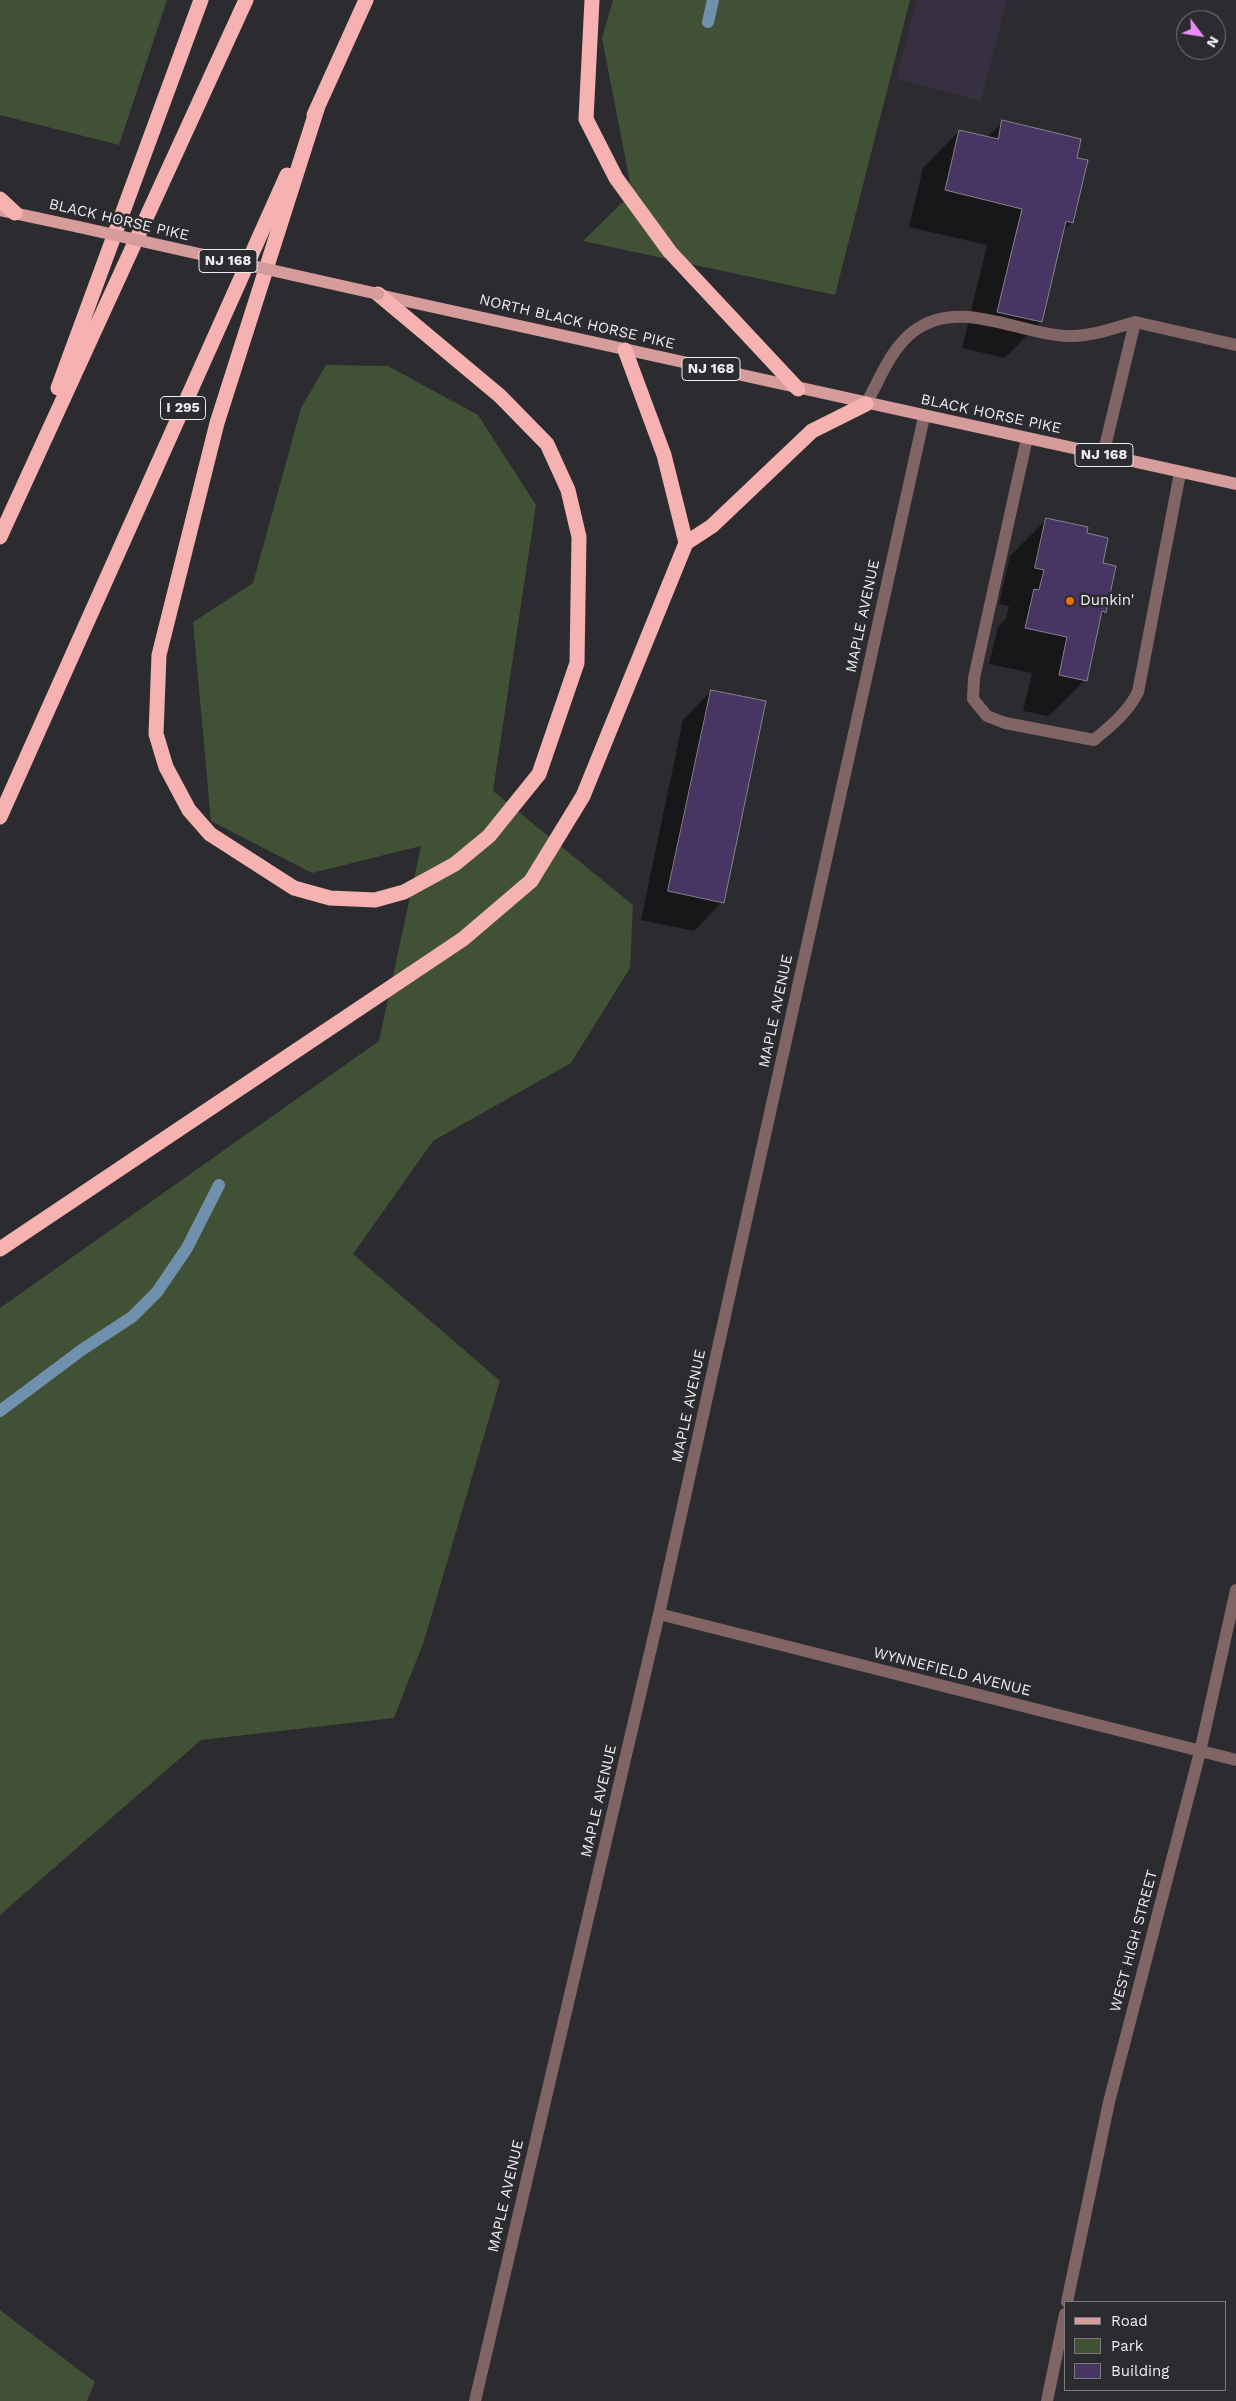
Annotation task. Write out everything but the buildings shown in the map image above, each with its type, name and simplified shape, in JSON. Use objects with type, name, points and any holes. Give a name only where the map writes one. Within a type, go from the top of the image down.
[{"type":"highway","points":[[18,498],[201,0]]},
{"type":"highway","points":[[0,537],[246,0]]},
{"type":"highway","name":"I 295","points":[[0,817],[366,0]]},
{"type":"highway","points":[[592,0],[586,118],[616,178],[670,252],[798,388]]},
{"type":"highway","points":[[318,106],[217,423],[159,655],[156,734],[166,768],[189,810],[210,834],[294,888],[330,898],[374,900],[404,892],[455,864],[489,836],[539,774],[578,662],[579,537],[568,490],[547,444],[500,396],[378,294]]},
{"type":"highway","points":[[0,199],[15,213]]},
{"type":"highway","points":[[625,350],[664,455],[686,543]]},
{"type":"highway","points":[[0,1249],[463,939],[531,881],[583,796],[686,543],[712,526],[812,431],[866,404]]},
{"type":"main road","name":"BLACK HORSE PIKE","points":[[0,210],[378,294]]},
{"type":"main road","name":"NORTH BLACK HORSE PIKE","points":[[378,294],[798,388]]},
{"type":"main road","name":"BLACK HORSE PIKE","points":[[798,388],[1236,484]]},
{"type":"street","points":[[866,404],[895,350],[913,332],[932,320],[952,316],[972,318],[1046,334],[1074,336],[1103,332],[1135,322],[1236,345]]},
{"type":"street","points":[[1103,455],[1135,322]]},
{"type":"street","name":"MAPLE AVENUE","points":[[475,2401],[659,1614],[924,417]]},
{"type":"street","points":[[1027,438],[974,678],[973,699],[987,716],[1005,723],[1094,740],[1116,723],[1130,707],[1138,692],[1180,473]]},
{"type":"street","name":"WEST HIGH STREET","points":[[1067,2301],[1109,2102],[1200,1752],[1236,1590]]},
{"type":"street","name":"WYNNEFIELD AVENUE","points":[[659,1614],[1236,1760]]},
{"type":"street","points":[[1046,2401],[1064,2319]]},
{"type":"shaded area","points":[[917,0],[1007,0],[981,101],[896,79]]},
{"type":"green space","points":[[0,0],[167,0],[119,145],[0,115]]},
{"type":"green space","points":[[613,0],[910,0],[835,295],[583,241],[632,193],[602,38]]},
{"type":"green space","points":[[326,365],[388,366],[478,415],[536,505],[493,791],[633,905],[630,968],[571,1063],[433,1141],[353,1254],[500,1381],[424,1641],[394,1718],[201,1740],[0,1915],[0,1308],[379,1041],[421,846],[312,873],[211,821],[193,622],[253,583],[301,408]]},
{"type":"green space","points":[[0,2310],[95,2382],[87,2401],[0,2401]]},
{"type":"waterway","points":[[708,22],[713,0]]},
{"type":"waterway","points":[[0,1411],[83,1349],[132,1317],[157,1292],[187,1248],[219,1185]]},
{"type":"place","name":"Dunkin'","points":[[1070,601]]}]
